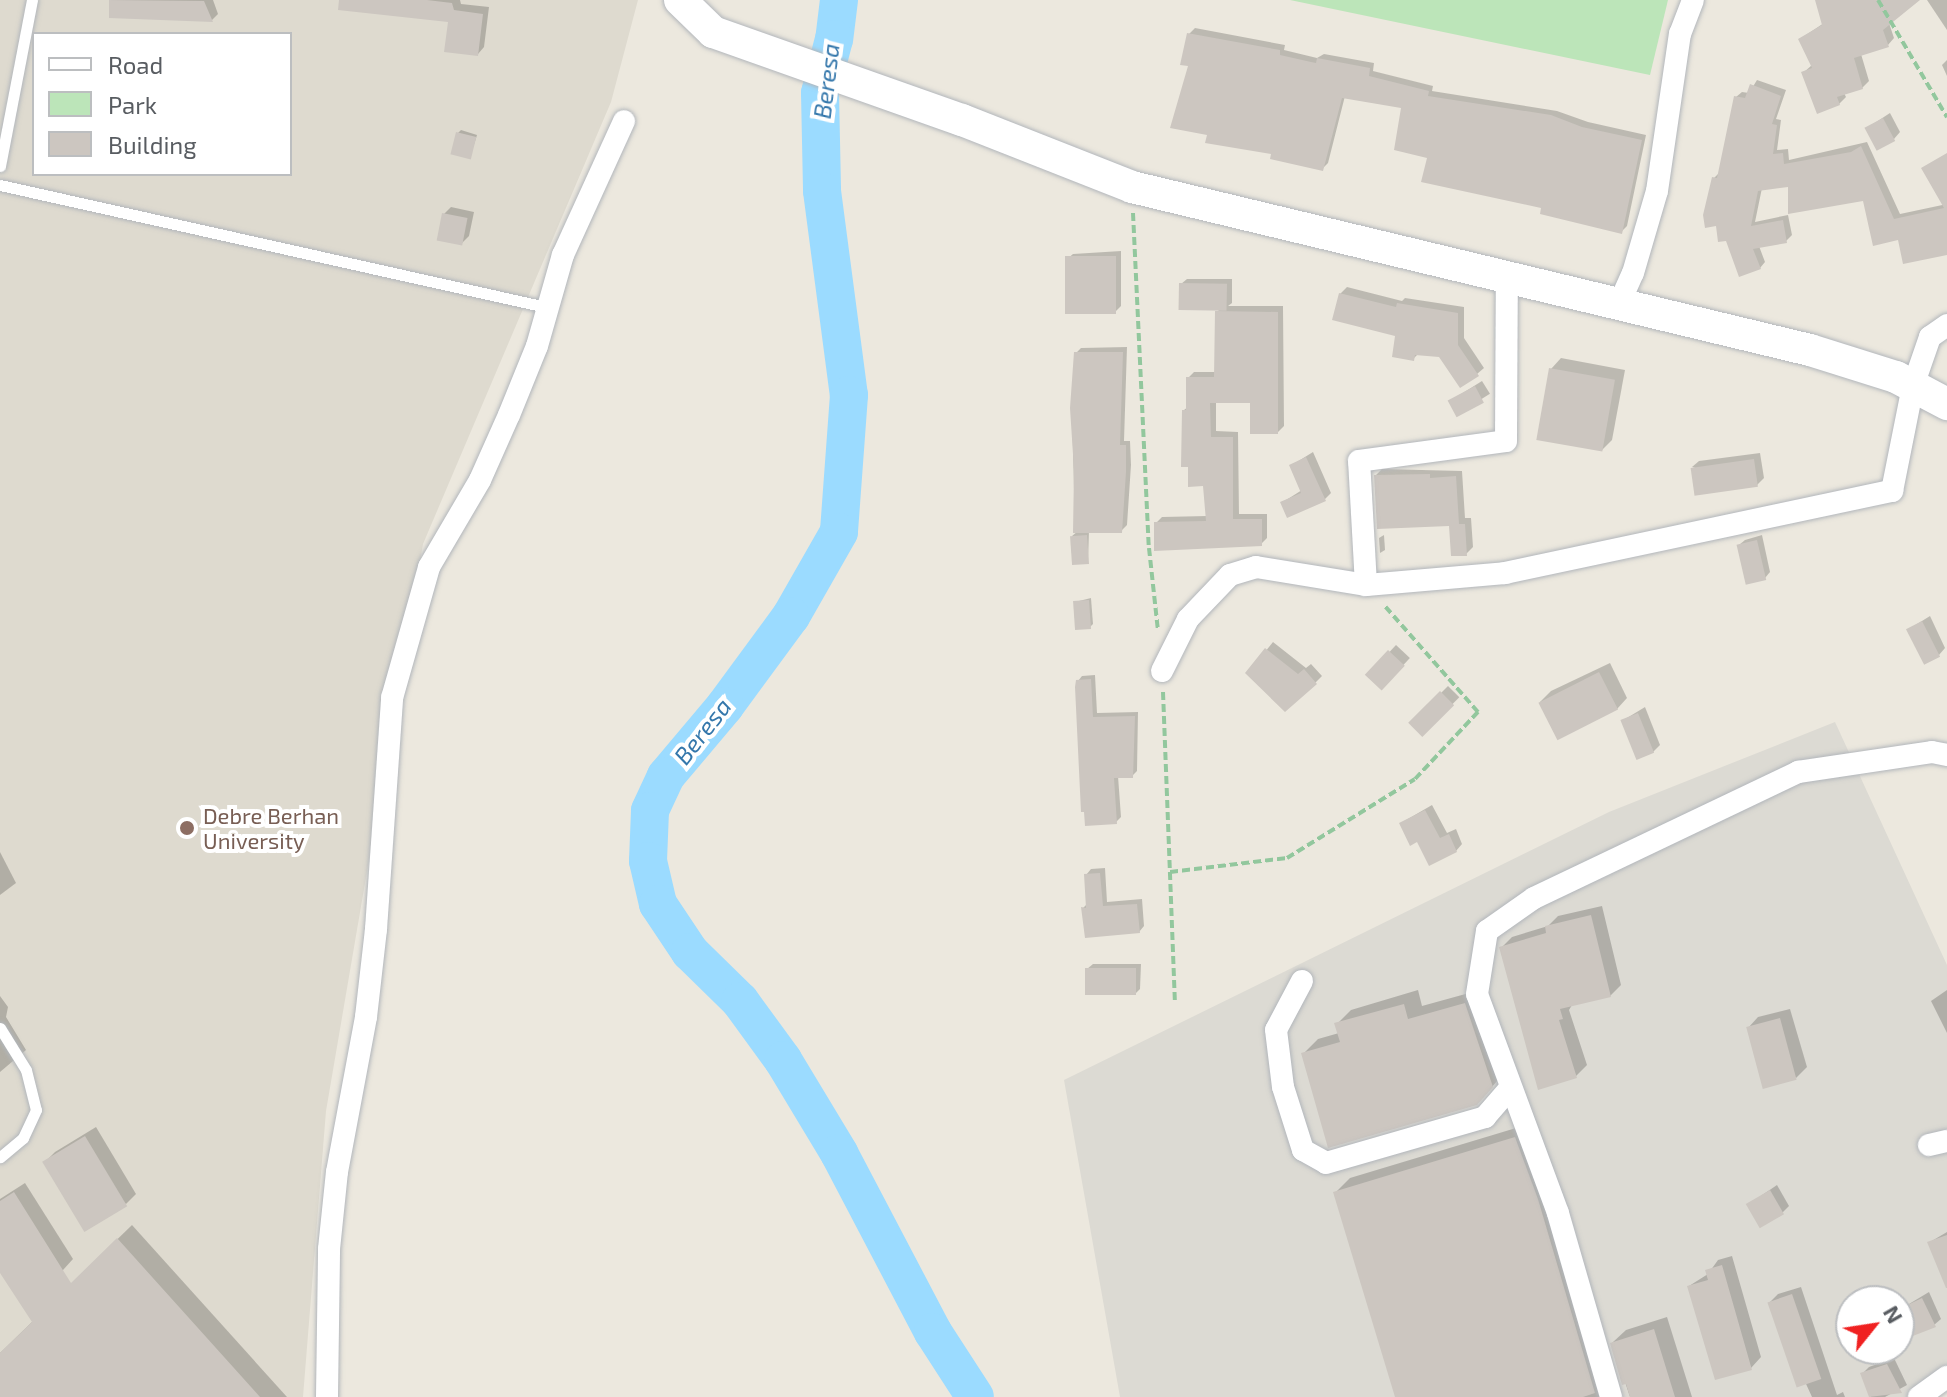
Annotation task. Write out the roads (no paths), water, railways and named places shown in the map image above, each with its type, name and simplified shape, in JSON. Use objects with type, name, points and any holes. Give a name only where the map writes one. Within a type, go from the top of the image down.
[{"type":"main road","points":[[680,0],[713,32],[962,120],[1132,187],[1810,350],[1896,377],[1947,404]]},
{"type":"street","points":[[1619,304],[1633,273],[1657,191],[1680,34],[1693,0]]},
{"type":"street","points":[[327,1397],[329,1249],[337,1172],[366,1017],[376,929],[392,698],[429,567],[480,480],[537,346],[563,255],[624,121]]},
{"type":"street","points":[[1366,585],[1359,461],[1506,441],[1507,277]]},
{"type":"street","points":[[1162,671],[1188,619],[1230,575],[1256,567],[1366,585],[1505,573],[1649,539],[1892,491],[1913,386],[1930,337],[1947,325]]},
{"type":"street","points":[[1611,1397],[1558,1213],[1477,994],[1487,931],[1534,898],[1798,772],[1932,752],[1947,755]]},
{"type":"street","points":[[1302,981],[1276,1030],[1283,1087],[1303,1150],[1326,1163],[1485,1117],[1510,1088]]},
{"type":"street","points":[[1919,1397],[1947,1377]]},
{"type":"lane","points":[[0,166],[32,0]]},
{"type":"lane","points":[[0,185],[546,307]]},
{"type":"lane","points":[[0,1028],[26,1070],[36,1110],[23,1138],[0,1157]]},
{"type":"waterway","name":"Beresa","points":[[839,0],[834,39],[820,93],[822,191],[849,395],[839,532],[791,616],[725,706],[666,776],[650,811],[648,861],[658,904],[690,952],[740,1001],[783,1060],[839,1153],[933,1332],[975,1397]]},
{"type":"place","name":"Debre Berhan University","points":[[187,828]]}]
